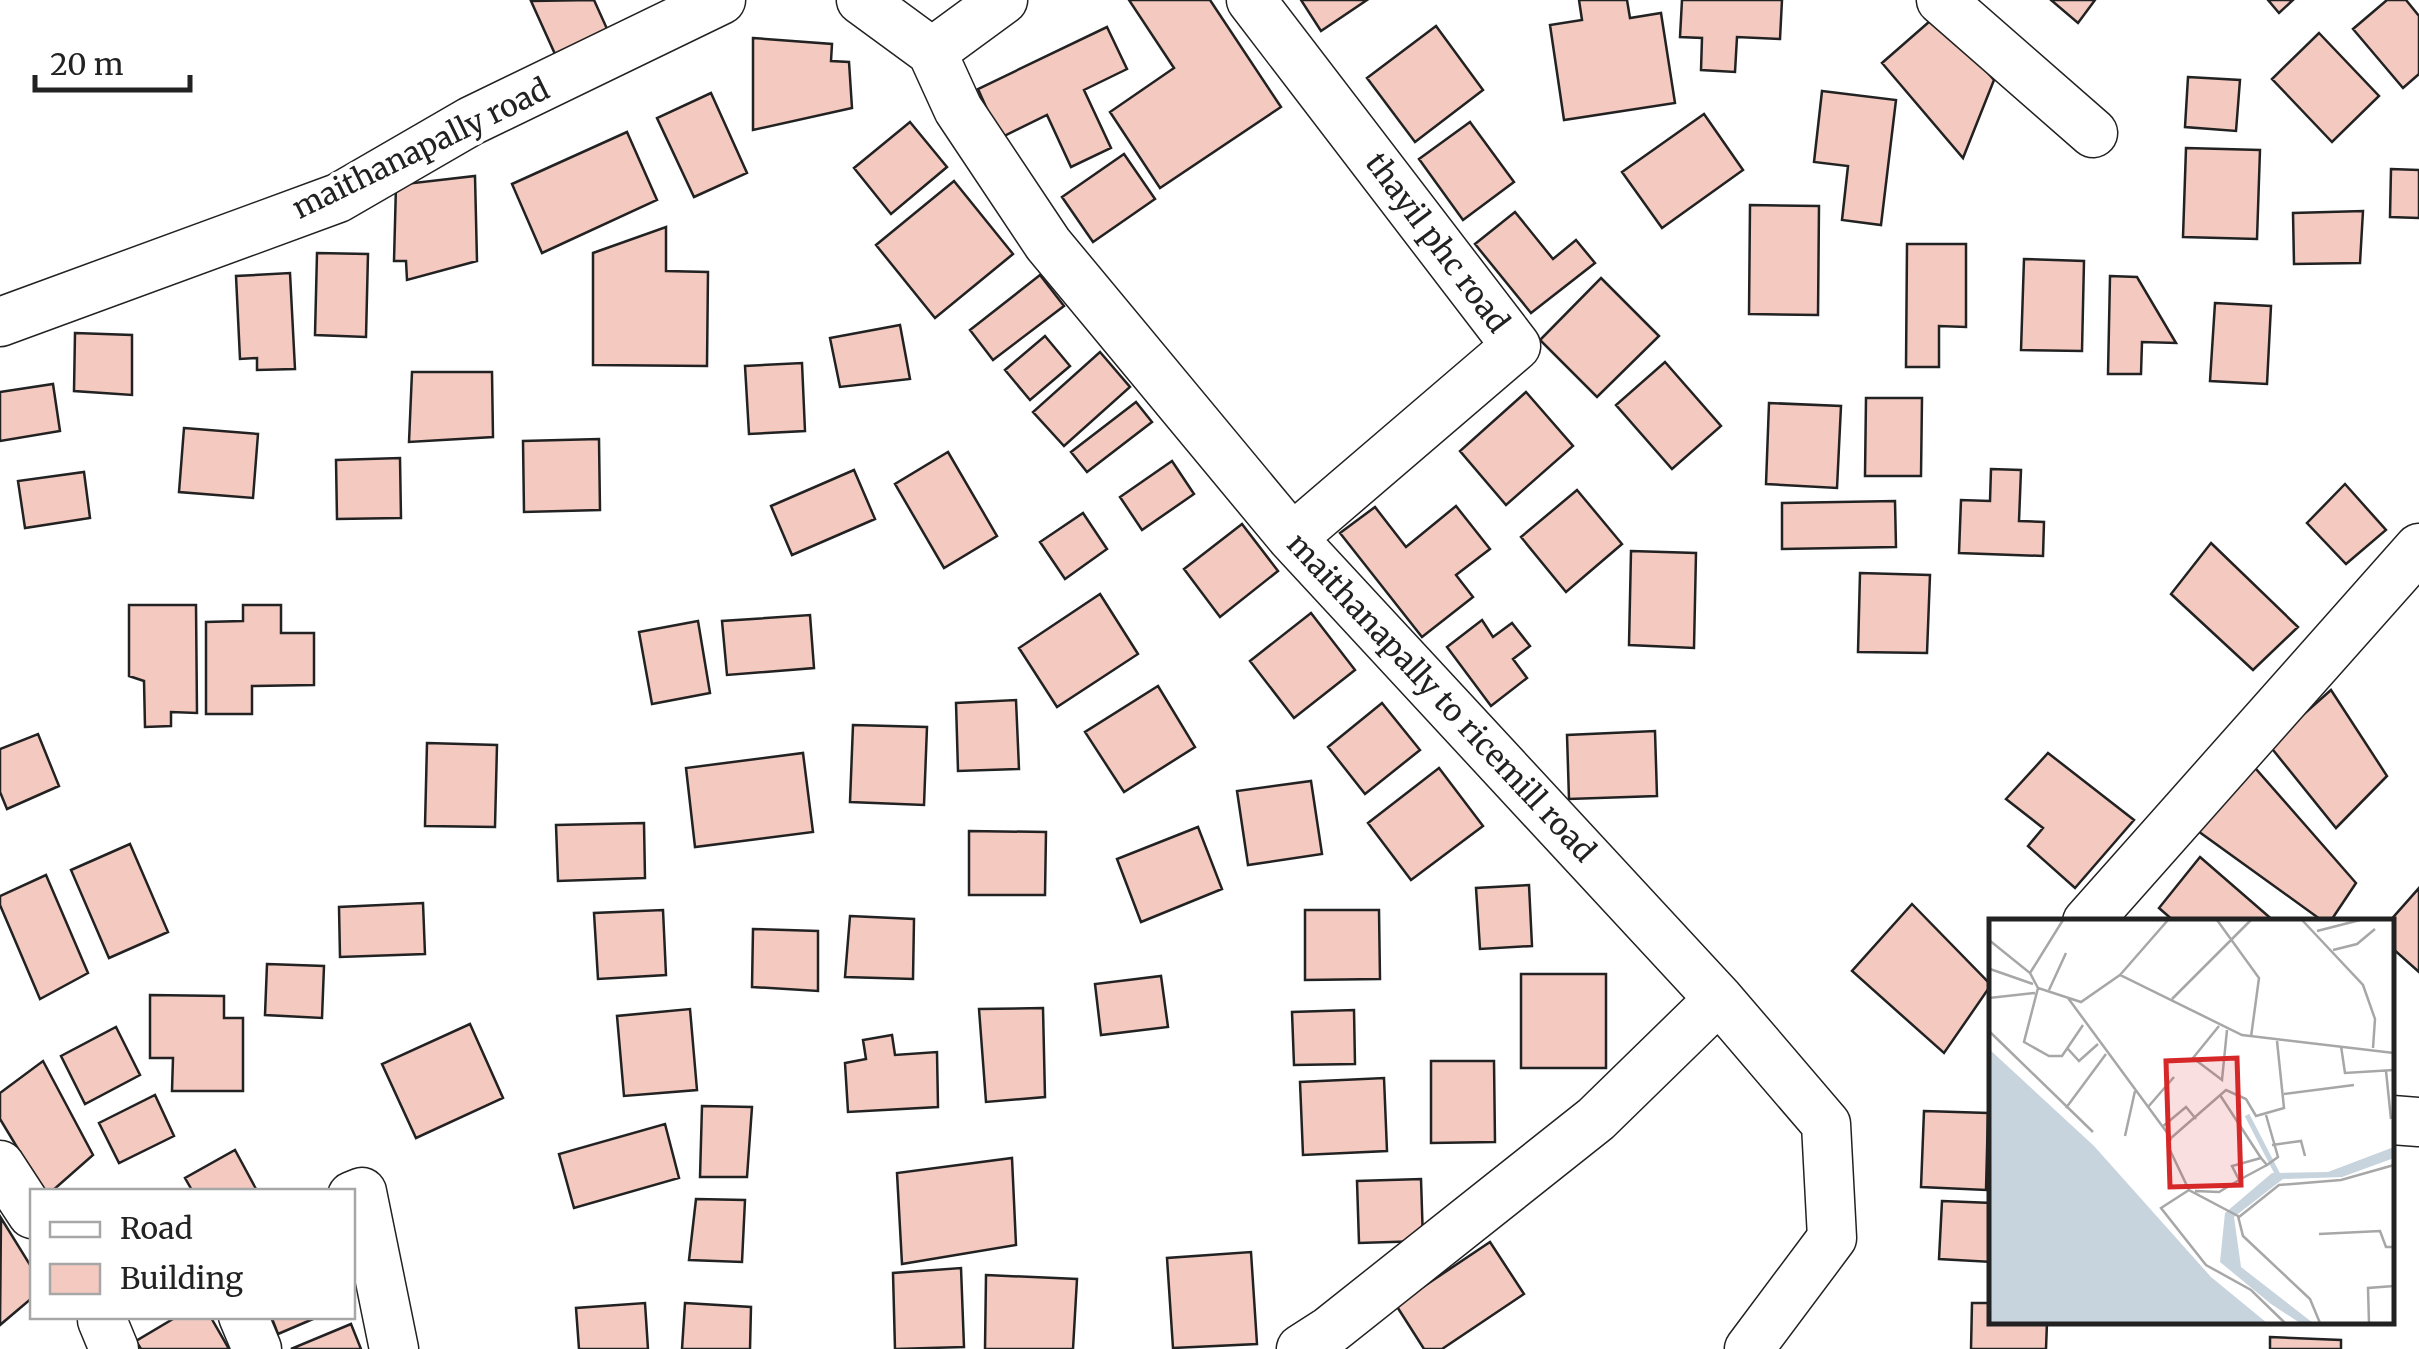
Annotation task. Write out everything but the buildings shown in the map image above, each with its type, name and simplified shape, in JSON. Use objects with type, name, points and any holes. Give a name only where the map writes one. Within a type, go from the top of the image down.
[{"type":"street","name":"maithanapally road","points":[[0,322],[338,198],[471,122],[721,0]]},
{"type":"street","points":[[861,0],[932,52],[1004,0]]},
{"type":"street","name":"thayil phc road","points":[[1252,0],[1516,346],[1292,538]]},
{"type":"street","points":[[1941,0],[2094,134]]},
{"type":"street","name":"maithanapally to ricemill road","points":[[932,52],[958,109],[1048,244],[1292,538],[1719,999],[1826,1124],[1832,1238],[1749,1349]]},
{"type":"street","points":[[2089,919],[2419,548]]},
{"type":"street","points":[[1301,1349],[1329,1331],[1596,1119],[1719,999]]},
{"type":"street","points":[[2394,1120],[2419,1122]]},
{"type":"street","points":[[0,1165],[30,1211]]},
{"type":"street","points":[[355,1195],[362,1192],[394,1349]]},
{"type":"street","points":[[244,1319],[257,1349]]}]
